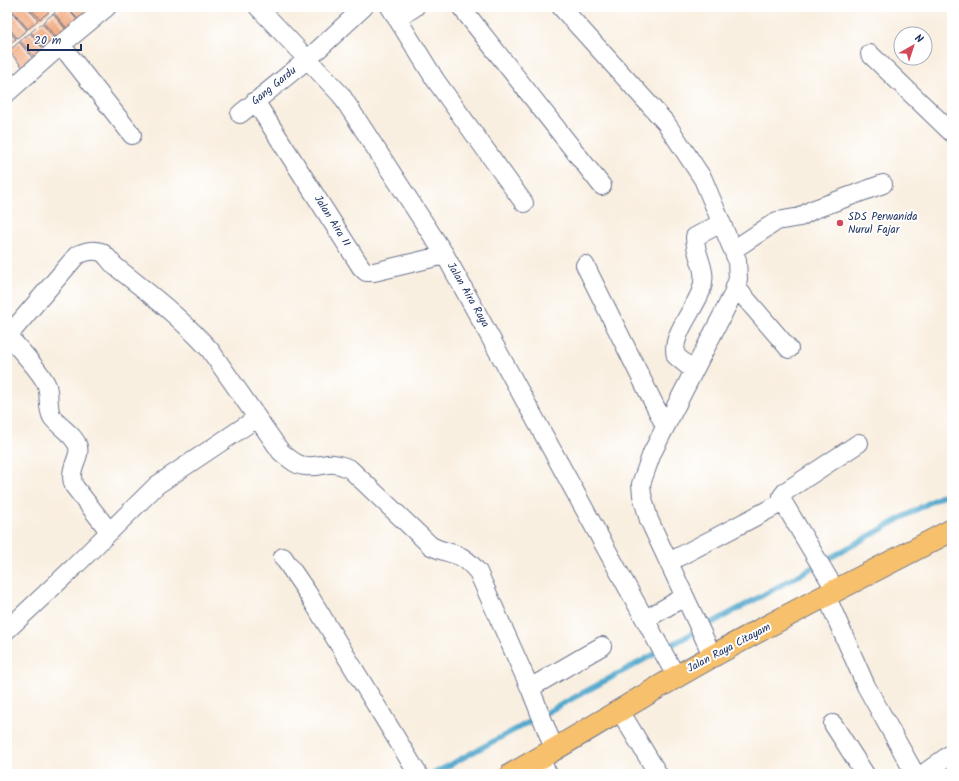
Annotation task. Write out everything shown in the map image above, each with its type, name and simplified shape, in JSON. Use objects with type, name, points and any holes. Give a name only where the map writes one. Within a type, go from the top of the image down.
[{"type":"main road","name":"Jalan Raya Citayam","points":[[512,774],[547,761],[620,711],[673,670],[830,588],[952,530]]},
{"type":"street","points":[[7,93],[107,7]]},
{"type":"street","name":"Jalan Aira Raya","points":[[258,7],[341,94],[446,255],[673,670]]},
{"type":"street","name":"Gang Gardu","points":[[240,114],[308,59],[364,7]]},
{"type":"street","points":[[415,7],[394,13],[436,81],[524,204]]},
{"type":"street","points":[[461,7],[602,186]]},
{"type":"street","points":[[561,7],[666,123],[703,179],[737,260],[738,279],[644,471],[641,484],[642,495],[649,520],[710,652]]},
{"type":"street","points":[[61,45],[132,135]]},
{"type":"street","points":[[870,54],[952,133]]},
{"type":"street","name":"Jalan Aira II","points":[[255,101],[361,267],[366,272],[374,272],[446,255]]},
{"type":"street","points":[[733,250],[777,221],[784,218],[800,217],[812,210],[883,184]]},
{"type":"street","points":[[694,371],[676,356],[675,343],[701,292],[704,279],[704,269],[695,243],[696,237],[699,233],[721,222]]},
{"type":"street","points":[[109,531],[74,486],[71,478],[79,450],[77,443],[51,415],[48,391],[44,380],[7,336],[77,255],[87,251],[102,252],[114,265],[171,311],[200,339],[210,350],[258,418],[272,441],[294,462],[305,466],[329,463],[338,464],[350,469],[431,546],[439,550],[451,551],[460,555],[471,563],[478,572],[531,691],[546,729],[547,761]]},
{"type":"street","points":[[585,265],[666,426]]},
{"type":"street","points":[[735,286],[789,349]]},
{"type":"street","points":[[7,630],[74,567],[157,485],[258,418]]},
{"type":"street","points":[[859,443],[786,491],[782,496],[782,502],[811,547],[830,588],[866,686],[915,774]]},
{"type":"street","points":[[669,562],[782,502]]},
{"type":"street","points":[[283,556],[414,768]]},
{"type":"street","points":[[646,619],[684,597]]},
{"type":"street","points":[[531,691],[602,646]]},
{"type":"street","points":[[620,711],[658,774]]},
{"type":"street","points":[[833,724],[865,774]]},
{"type":"street","points":[[923,774],[952,753]]},
{"type":"building","points":[[15,7],[27,7],[38,20],[28,29],[12,10]]},
{"type":"building","points":[[29,7],[47,7],[50,11],[40,19]]},
{"type":"building","points":[[61,7],[66,7],[80,23],[70,32],[54,13]]},
{"type":"building","points":[[67,7],[85,7],[91,14],[81,23]]},
{"type":"building","points":[[11,11],[27,30],[17,38],[7,26],[7,14]]},
{"type":"building","points":[[53,14],[69,33],[59,41],[43,22]]},
{"type":"building","points":[[42,23],[58,43],[48,51],[31,32]]},
{"type":"building","points":[[7,29],[16,39],[7,46]]},
{"type":"building","points":[[30,33],[46,52],[37,60],[20,41]]},
{"type":"building","points":[[19,42],[35,61],[25,70],[9,51]]},
{"type":"waterway","points":[[433,774],[756,599],[952,490]]},
{"type":"place","name":"SDS Perwanida Nurul Fajar","points":[[840,223]]}]
